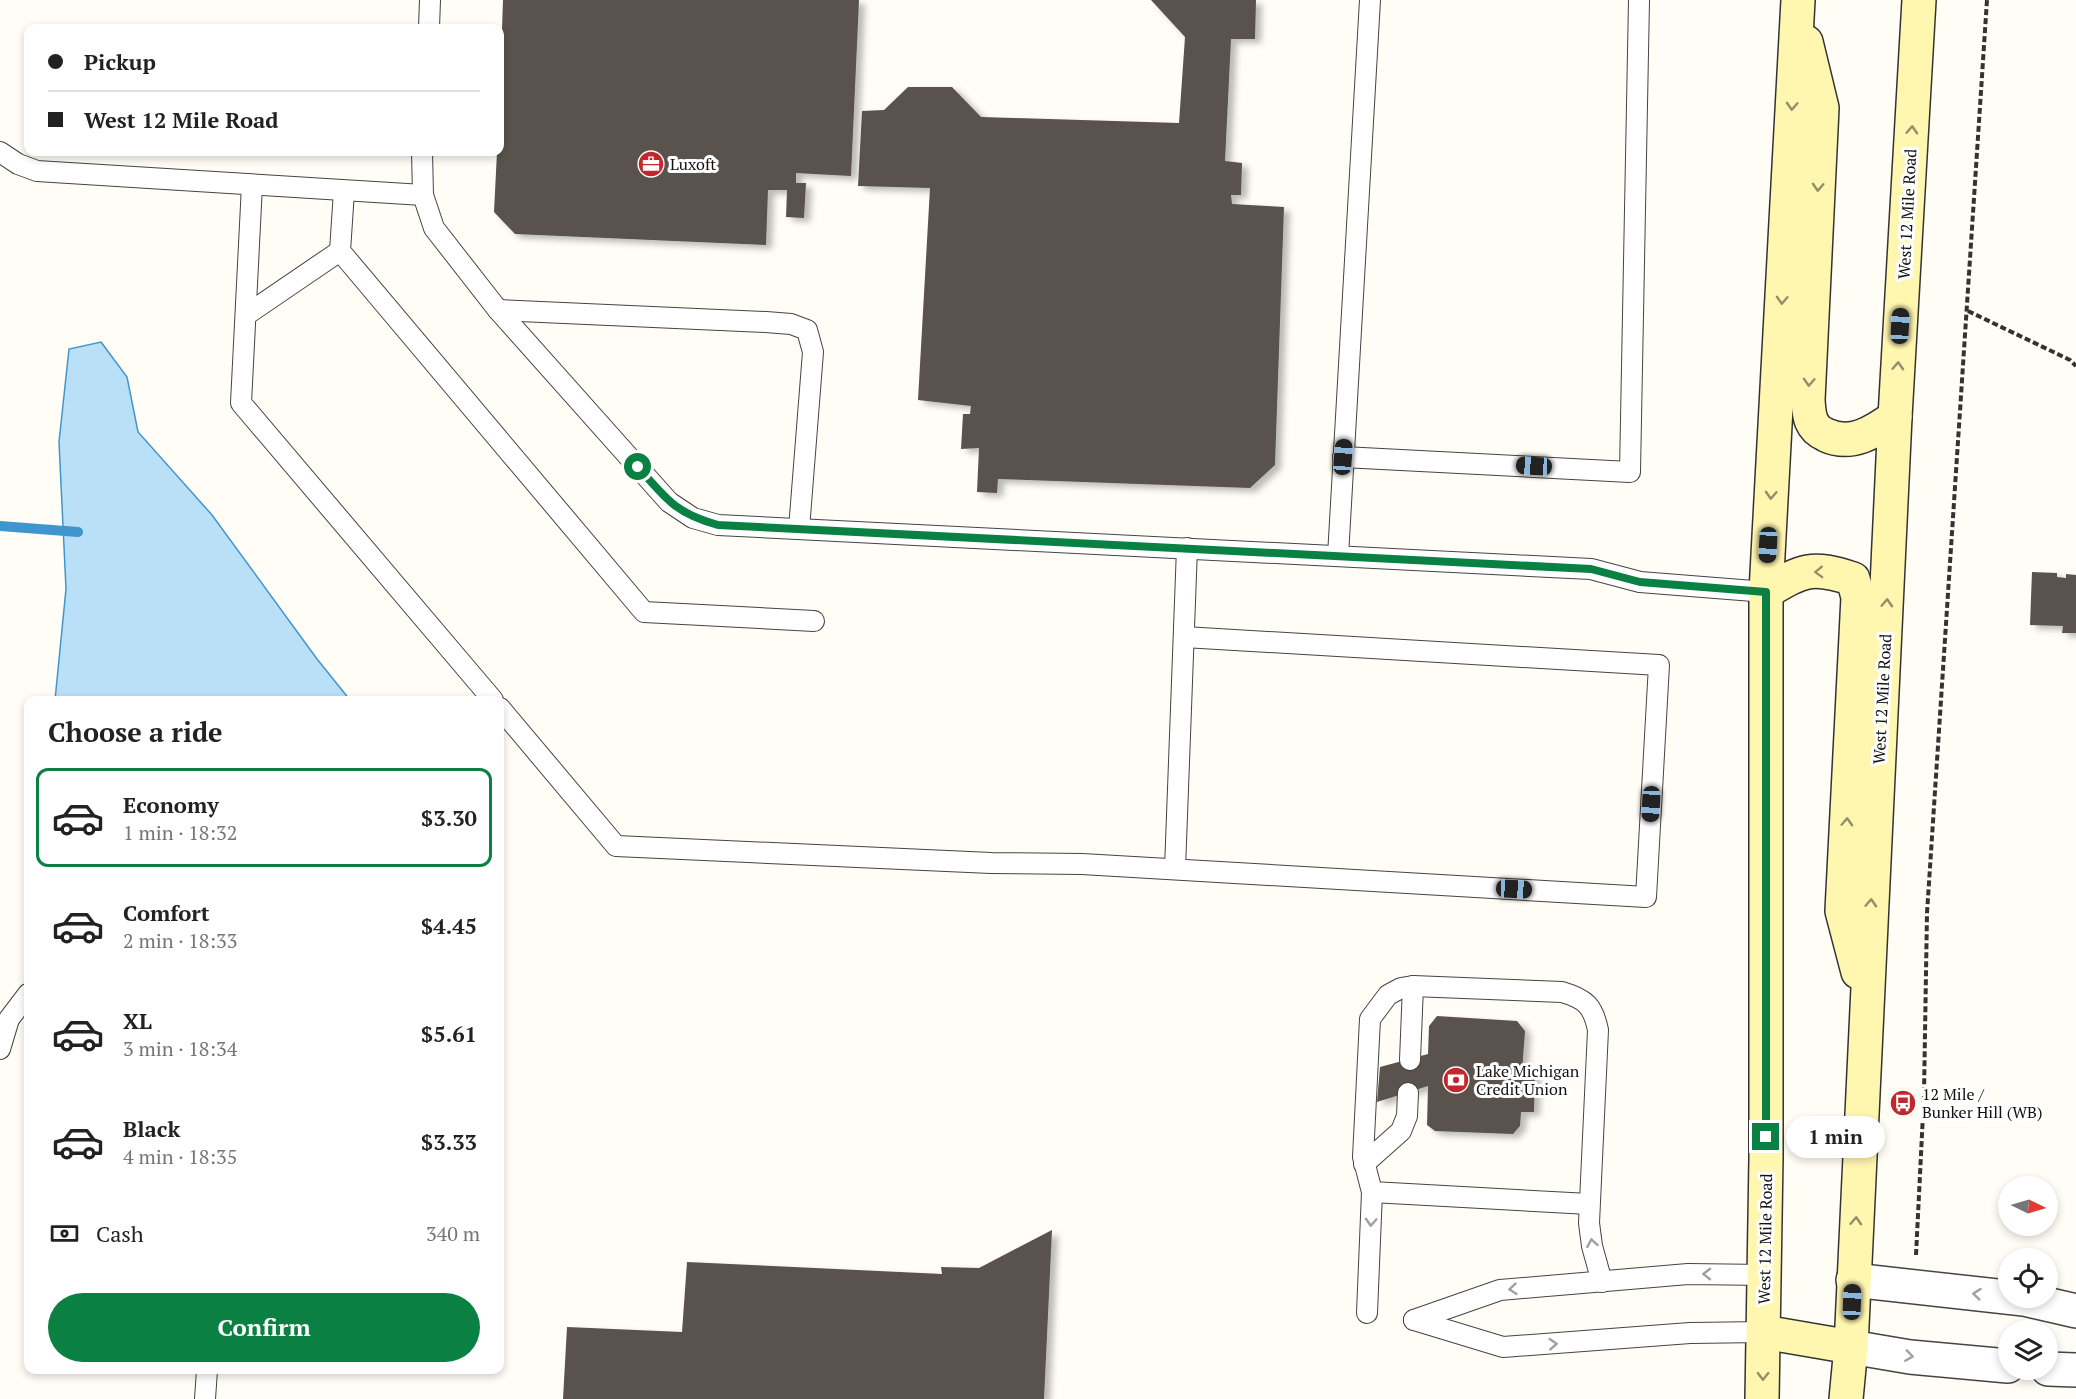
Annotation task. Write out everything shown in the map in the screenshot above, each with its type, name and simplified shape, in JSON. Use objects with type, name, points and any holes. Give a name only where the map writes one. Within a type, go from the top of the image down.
[{"type":"main road","name":"West 12 Mile Road","points":[[1846,1399],[1851,1347],[1895,417],[1919,0]]},
{"type":"main road","name":"West 12 Mile Road","points":[[1762,1399],[1766,1275],[1766,592],[1798,3]]},
{"type":"main road","points":[[1798,3],[1822,108],[1809,416],[1817,431],[1834,439],[1854,439],[1874,431],[1895,417]]},
{"type":"main road","points":[[1766,592],[1798,573],[1826,570],[1853,579],[1858,597],[1842,911],[1866,1003]]},
{"type":"main road","points":[[1764,1332],[1851,1347]]},
{"type":"street","points":[[1853,1280],[2024,1299],[2076,1311]]},
{"type":"street","points":[[1851,1347],[1998,1365]]},
{"type":"street","points":[[2058,1369],[2076,1370]]},
{"type":"lane","points":[[429,24],[430,0]]},
{"type":"lane","points":[[1338,556],[1370,0]]},
{"type":"lane","points":[[1343,457],[1630,472],[1639,0]]},
{"type":"lane","points":[[0,152],[18,164],[37,171],[423,195]]},
{"type":"lane","points":[[422,156],[423,195],[434,228],[498,310],[669,502],[693,518],[718,525],[1591,569],[1640,582],[1766,592]]},
{"type":"lane","points":[[252,185],[241,403],[490,696]]},
{"type":"lane","points":[[344,191],[340,251],[644,612],[814,621]]},
{"type":"lane","points":[[246,315],[340,251]]},
{"type":"lane","points":[[498,310],[766,322],[791,324],[807,330],[813,352],[800,529]]},
{"type":"lane","points":[[1175,869],[1187,548]]},
{"type":"lane","points":[[504,713],[616,846],[902,860],[1082,864],[1646,897],[1659,666],[1184,637]]},
{"type":"lane","points":[[1367,1313],[1372,1192],[1363,1157],[1370,1019],[1388,995],[1401,988],[1413,986],[1562,992],[1577,996],[1588,1005],[1595,1017],[1598,1030],[1589,1204],[1592,1246],[1602,1281]]},
{"type":"lane","points":[[1410,1060],[1413,986]]},
{"type":"lane","points":[[0,1049],[9,1019],[24,999]]},
{"type":"lane","points":[[1364,1164],[1401,1131],[1407,1116],[1408,1092]]},
{"type":"lane","points":[[1372,1192],[1589,1204]]},
{"type":"lane","points":[[1764,1332],[1690,1333],[1503,1347],[1414,1320],[1500,1290],[1688,1274],[1766,1275]]},
{"type":"lane","points":[[205,1399],[207,1374]]},
{"type":"path","points":[[1917,1287],[1916,1257],[1924,1094],[1927,913],[1956,488],[1958,416],[1968,311],[1988,0]]},
{"type":"path","points":[[1968,311],[2070,360],[2076,366]]},
{"type":"water","points":[[101,342],[127,377],[138,432],[212,515],[347,696],[55,696],[66,589],[59,442],[69,349]]},
{"type":"building","points":[[503,0],[859,0],[851,176],[796,173],[796,183],[806,183],[804,218],[786,217],[787,190],[768,190],[766,245],[515,234],[494,212],[497,156],[504,156],[504,24],[502,24]]},
{"type":"building","points":[[1151,0],[1256,0],[1255,39],[1231,39],[1225,161],[1242,163],[1241,195],[1231,195],[1232,204],[1284,207],[1275,465],[1250,488],[998,479],[997,493],[977,492],[979,448],[961,449],[963,414],[970,414],[971,406],[918,400],[930,188],[858,186],[862,111],[884,110],[908,87],[952,87],[981,117],[1179,123],[1185,37]]},
{"type":"building","points":[[2032,572],[2057,573],[2057,577],[2066,578],[2066,574],[2076,575],[2076,633],[2062,633],[2063,626],[2030,625]]},
{"type":"building","name":"Lake Michigan Credit Union","points":[[1437,1016],[1517,1021],[1525,1031],[1522,1072],[1535,1073],[1534,1112],[1521,1112],[1520,1126],[1513,1134],[1435,1131],[1427,1125],[1428,1086],[1377,1102],[1380,1067],[1428,1054],[1429,1026]]},
{"type":"building","points":[[1052,1230],[1044,1399],[563,1399],[567,1327],[682,1332],[687,1262],[942,1274],[941,1267],[979,1268]]},
{"type":"waterway","points":[[0,526],[78,532]]},
{"type":"place","name":"Luxoft","points":[[651,164]]},
{"type":"place","name":"Lake Michigan Credit Union","points":[[1456,1080]]},
{"type":"place","name":"12 Mile / Bunker Hill (WB)","points":[[1903,1103]]},
{"type":"route","points":[[638,467],[669,502],[693,518],[718,525],[1591,569],[1640,582],[1766,592],[1766,1137]]}]
